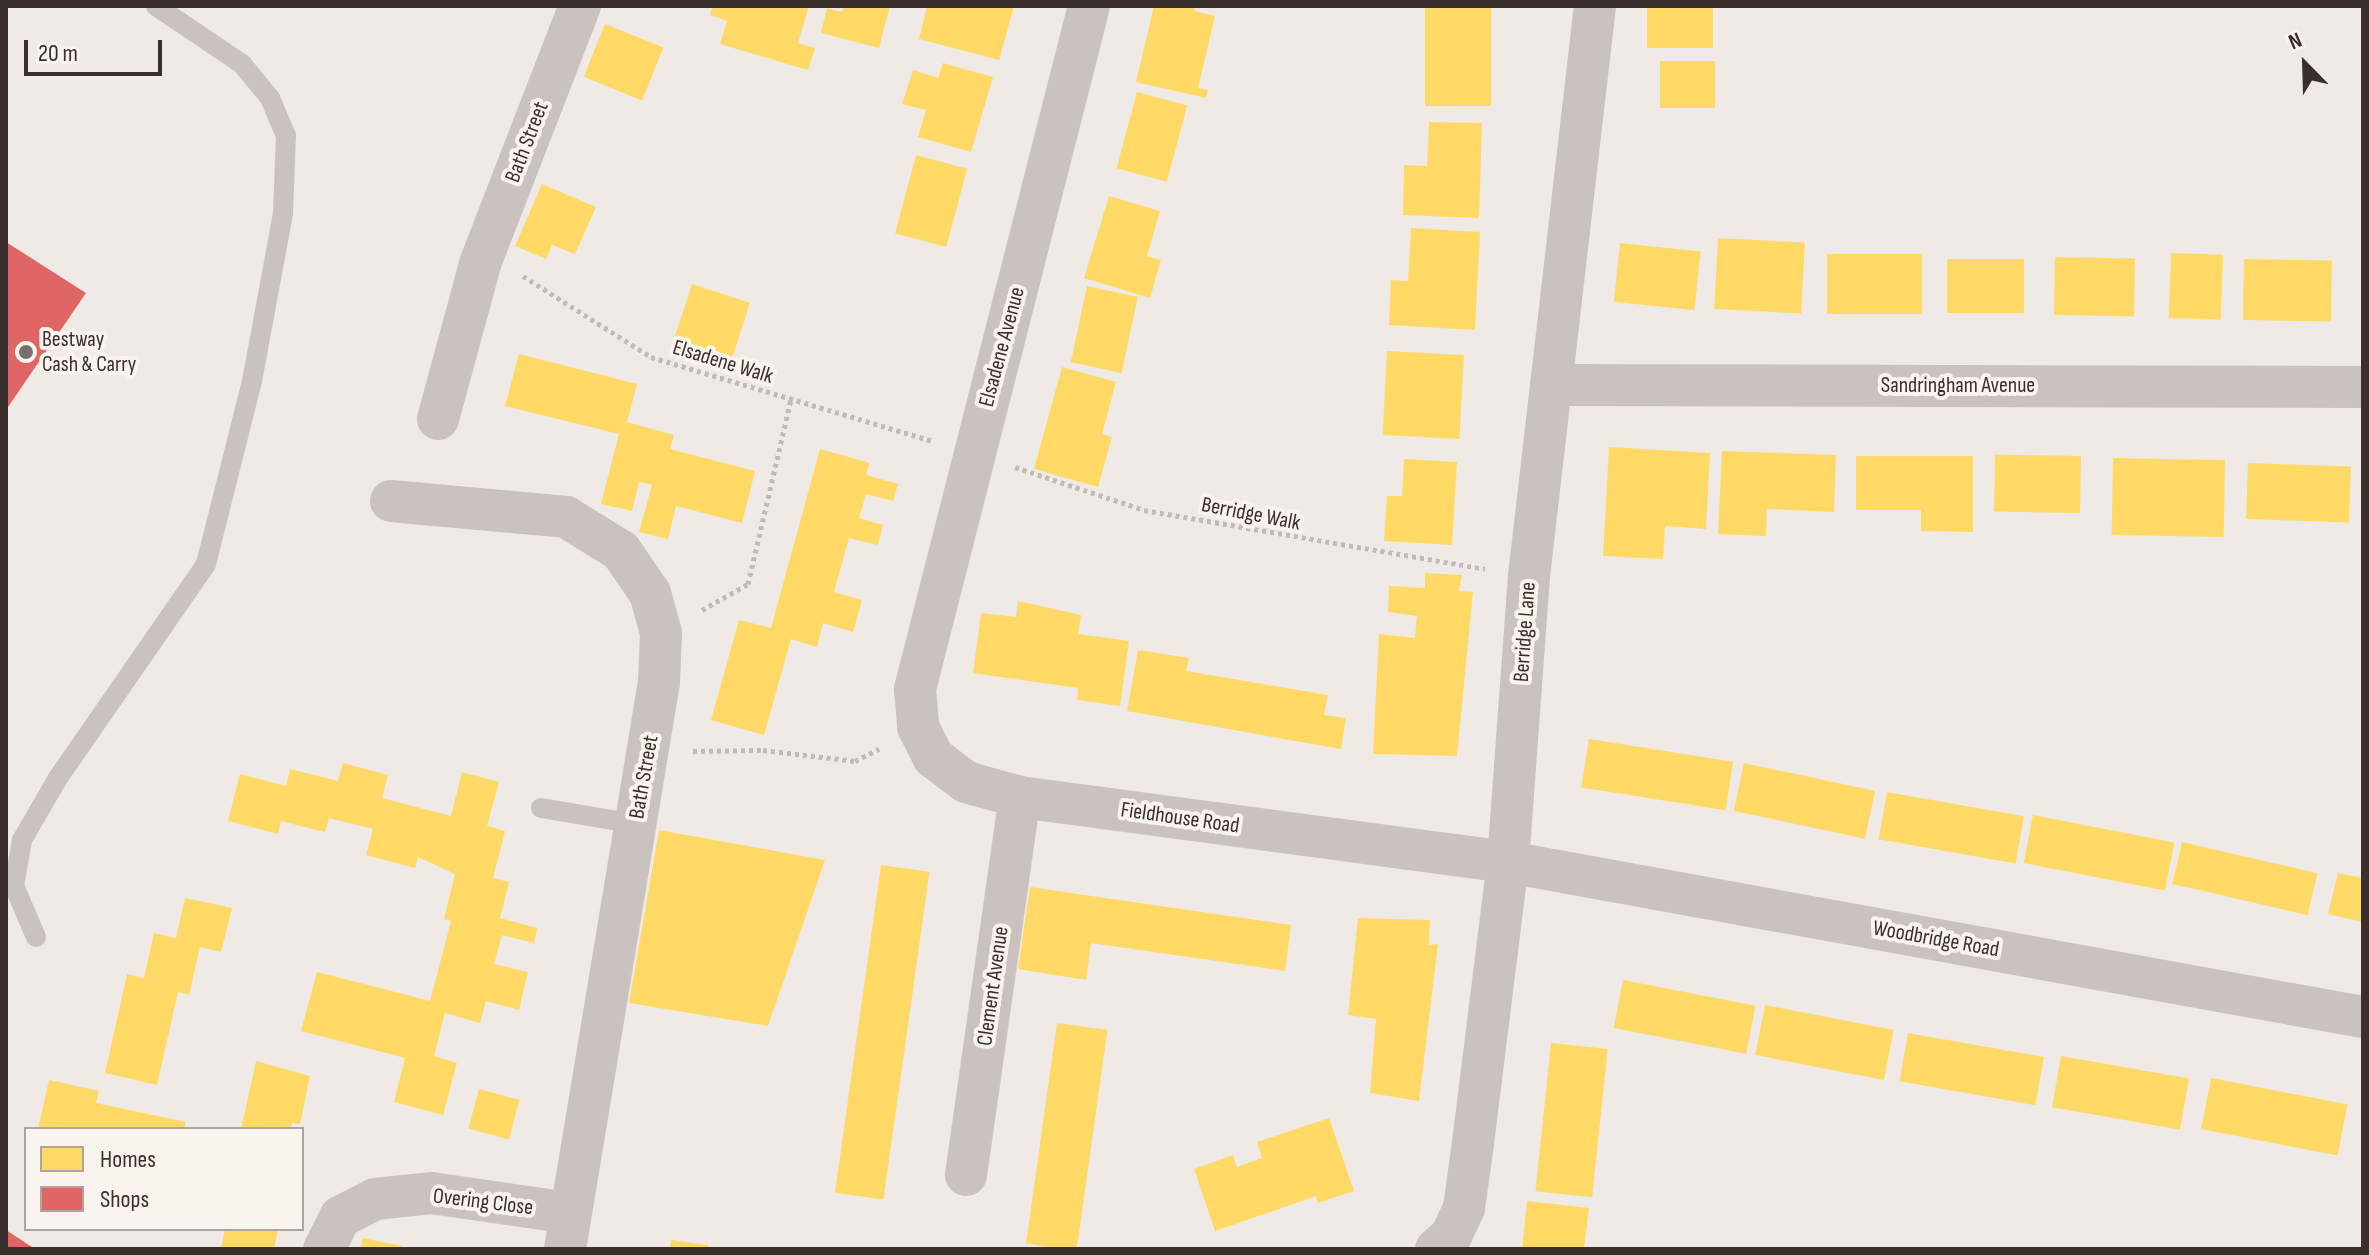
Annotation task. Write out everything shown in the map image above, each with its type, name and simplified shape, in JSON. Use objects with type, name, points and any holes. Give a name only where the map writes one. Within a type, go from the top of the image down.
[{"type":"street","name":"Bath Street","points":[[438,419],[481,261],[580,6]]},
{"type":"street","name":"Elsadene Avenue","points":[[916,708],[973,453],[1089,6]]},
{"type":"street","name":"Berridge Lane","points":[[1436,1249],[1451,1236],[1464,1208],[1508,862],[1529,576],[1595,6]]},
{"type":"street","name":"Sandringham Avenue","points":[[1553,385],[2363,387]]},
{"type":"street","name":"Bath Street","points":[[391,501],[566,517],[621,551],[650,593],[661,633],[650,742],[567,1231]]},
{"type":"street","name":"Fieldhouse Road","points":[[916,708],[933,757],[966,782],[1020,797],[1508,862]]},
{"type":"street","name":"Clement Avenue","points":[[966,1175],[1020,797]]},
{"type":"street","name":"Woodbridge Road","points":[[1508,862],[2363,1017]]},
{"type":"street","name":"Overing Close","points":[[324,1249],[340,1217],[375,1199],[431,1193],[567,1231]]},
{"type":"lane","points":[[36,937],[14,886],[22,840],[58,778],[206,564],[252,381],[283,213],[286,136],[270,98],[242,64],[156,6]]},
{"type":"lane","points":[[541,808],[636,824]]},
{"type":"path","name":"Elsadene Walk","points":[[481,261],[522,275],[651,357],[973,453]]},
{"type":"path","points":[[661,633],[748,584],[791,399]]},
{"type":"path","name":"Berridge Walk","points":[[973,453],[1144,510],[1529,576]]},
{"type":"path","points":[[650,742],[679,752],[763,750],[855,761],[916,708]]},
{"type":"building: Homes","points":[[713,6],[809,6],[798,43],[815,48],[808,70],[720,44],[727,21],[710,15]]},
{"type":"building: Homes","points":[[844,6],[890,6],[879,48],[821,33],[827,8],[842,12]]},
{"type":"building: Homes","points":[[927,6],[1014,6],[999,60],[919,39]]},
{"type":"building: Homes","points":[[1154,6],[1195,6],[1194,11],[1215,16],[1198,88],[1208,90],[1206,98],[1136,82]]},
{"type":"building: Homes","points":[[1425,6],[1491,6],[1491,106],[1425,106]]},
{"type":"building: Homes","points":[[1647,6],[1713,6],[1713,48],[1647,48]]},
{"type":"building: Homes","points":[[605,24],[663,48],[642,100],[584,77]]},
{"type":"building: Homes","points":[[1660,61],[1715,61],[1715,108],[1660,108]]},
{"type":"building: Homes","points":[[943,63],[993,77],[971,152],[918,137],[926,110],[902,104],[913,70],[938,78]]},
{"type":"building: Homes","points":[[1137,92],[1187,105],[1167,182],[1117,168]]},
{"type":"building: Homes","points":[[1429,122],[1482,123],[1479,218],[1403,215],[1404,165],[1427,166]]},
{"type":"building: Homes","points":[[916,155],[967,169],[946,247],[895,233]]},
{"type":"building: Homes","points":[[542,184],[596,207],[575,254],[552,245],[546,259],[515,246]]},
{"type":"building: Homes","points":[[1109,196],[1160,211],[1147,256],[1161,260],[1150,298],[1084,278]]},
{"type":"building: Homes","points":[[1411,228],[1480,232],[1475,330],[1389,325],[1391,280],[1408,281]]},
{"type":"building: Homes","points":[[1718,238],[1805,243],[1801,313],[1714,309]]},
{"type":"building: Homes","points":[[1620,243],[1701,251],[1694,310],[1614,302]]},
{"type":"building: Homes","points":[[2171,253],[2223,255],[2221,320],[2169,318]]},
{"type":"building: Homes","points":[[1827,254],[1922,254],[1922,314],[1827,314]]},
{"type":"building: Homes","points":[[2055,257],[2135,258],[2134,316],[2054,315]]},
{"type":"building: Homes","points":[[1947,259],[2024,259],[2024,313],[1947,313]]},
{"type":"building: Homes","points":[[2244,259],[2332,261],[2331,322],[2243,320]]},
{"type":"building: Homes","points":[[692,284],[750,303],[728,371],[670,352]]},
{"type":"building: Homes","points":[[1087,286],[1138,297],[1122,373],[1071,362]]},
{"type":"building: Homes","points":[[1387,351],[1464,355],[1459,439],[1383,435]]},
{"type":"building: Homes","points":[[519,354],[637,384],[627,422],[674,435],[670,449],[755,471],[742,523],[676,506],[668,539],[639,532],[652,485],[639,482],[632,511],[601,504],[619,434],[505,406]]},
{"type":"building: Homes","points":[[1062,367],[1116,382],[1102,434],[1112,437],[1098,487],[1034,469]]},
{"type":"building: Homes","points":[[1609,447],[1710,453],[1706,529],[1665,526],[1663,559],[1603,556]]},
{"type":"building: Homes","points":[[820,449],[870,463],[866,475],[898,484],[893,501],[866,494],[859,518],[883,525],[878,545],[849,538],[834,592],[862,600],[853,632],[823,623],[817,647],[791,639],[764,735],[711,720],[739,620],[771,628]]},
{"type":"building: Homes","points":[[1722,451],[1836,455],[1834,512],[1767,509],[1766,536],[1718,534]]},
{"type":"building: Homes","points":[[1995,454],[2081,456],[2080,513],[1994,511]]},
{"type":"building: Homes","points":[[1856,456],[1973,456],[1973,532],[1921,531],[1921,510],[1856,510]]},
{"type":"building: Homes","points":[[2113,458],[2225,460],[2224,537],[2112,535]]},
{"type":"building: Homes","points":[[1404,459],[1457,462],[1452,545],[1384,541],[1387,496],[1402,496]]},
{"type":"building: Homes","points":[[2248,463],[2351,467],[2349,523],[2246,519]]},
{"type":"building: Homes","points":[[1425,573],[1462,575],[1459,591],[1473,592],[1457,756],[1373,754],[1379,634],[1415,638],[1417,616],[1388,612],[1389,586],[1425,588]]},
{"type":"building: Homes","points":[[1018,601],[1081,615],[1078,634],[1129,641],[1120,706],[1077,700],[1078,688],[973,673],[981,613],[1016,617]]},
{"type":"building: Homes","points":[[1138,650],[1189,658],[1186,671],[1328,695],[1324,715],[1346,718],[1341,749],[1127,711]]},
{"type":"building: Homes","points":[[1589,739],[1733,762],[1726,810],[1581,787]]},
{"type":"building: Homes","points":[[343,763],[388,775],[382,798],[451,816],[462,772],[499,782],[487,826],[505,831],[493,878],[509,882],[500,918],[537,928],[534,943],[502,935],[494,964],[528,972],[519,1010],[486,1001],[480,1023],[445,1013],[434,1056],[457,1063],[443,1115],[394,1102],[405,1058],[301,1031],[317,972],[430,1001],[451,921],[444,919],[455,874],[418,857],[415,868],[366,855],[373,829],[329,818],[325,832],[281,821],[278,834],[228,821],[240,774],[286,786],[290,769],[338,781]]},
{"type":"building: Homes","points":[[1744,763],[1875,791],[1865,839],[1734,811]]},
{"type":"building: Homes","points":[[1887,792],[2024,816],[2016,863],[1879,839]]},
{"type":"building: Homes","points":[[2033,815],[2174,842],[2165,891],[2024,863]]},
{"type":"building: Homes","points":[[659,830],[825,860],[768,1026],[629,1003]]},
{"type":"building: Homes","points":[[2182,842],[2317,873],[2308,915],[2172,884]]},
{"type":"building: Homes","points":[[881,865],[930,872],[883,1200],[835,1193]]},
{"type":"building: Homes","points":[[2338,873],[2363,878],[2363,922],[2328,914]]},
{"type":"building: Homes","points":[[1030,887],[1291,925],[1285,971],[1091,943],[1086,980],[1018,969]]},
{"type":"building: Homes","points":[[185,898],[232,908],[221,952],[200,947],[189,995],[178,992],[157,1085],[105,1073],[127,974],[144,978],[154,933],[176,938]]},
{"type":"building: Homes","points":[[1358,918],[1430,920],[1429,945],[1438,944],[1419,1101],[1370,1093],[1376,1019],[1348,1015]]},
{"type":"building: Homes","points":[[1623,980],[1756,1006],[1746,1054],[1614,1028]]},
{"type":"building: Homes","points":[[1765,1005],[1894,1030],[1884,1080],[1755,1055]]},
{"type":"building: Homes","points":[[1057,1023],[1108,1030],[1077,1249],[1026,1244]]},
{"type":"building: Homes","points":[[1908,1033],[2044,1057],[2035,1105],[1899,1081]]},
{"type":"building: Homes","points":[[1551,1043],[1608,1049],[1592,1197],[1535,1191]]},
{"type":"building: Homes","points":[[2061,1056],[2189,1079],[2180,1130],[2052,1107]]},
{"type":"building: Homes","points":[[256,1061],[310,1076],[300,1124],[292,1123],[291,1127],[241,1127]]},
{"type":"building: Homes","points":[[2211,1078],[2347,1105],[2338,1156],[2201,1129]]},
{"type":"building: Homes","points":[[49,1080],[99,1091],[96,1103],[186,1122],[185,1127],[38,1127]]},
{"type":"building: Homes","points":[[479,1089],[520,1100],[509,1139],[468,1129]]},
{"type":"building: Homes","points":[[1329,1118],[1354,1191],[1318,1203],[1316,1196],[1215,1231],[1194,1169],[1233,1155],[1237,1167],[1262,1158],[1257,1142]]},
{"type":"building: Homes","points":[[1527,1201],[1589,1208],[1584,1249],[1522,1249]]},
{"type":"building: Homes","points":[[225,1231],[278,1231],[274,1249],[221,1249]]},
{"type":"building: Homes","points":[[363,1238],[402,1246],[402,1249],[360,1249]]},
{"type":"building: Homes","points":[[671,1240],[708,1245],[708,1249],[670,1249]]},
{"type":"building: Shops","name":"Bestway Cash & Carry","points":[[6,242],[86,293],[6,410]]},
{"type":"building: Shops","points":[[6,1230],[35,1249],[6,1249]]},
{"type":"place","name":"Bestway Cash & Carry","points":[[26,352]]}]
